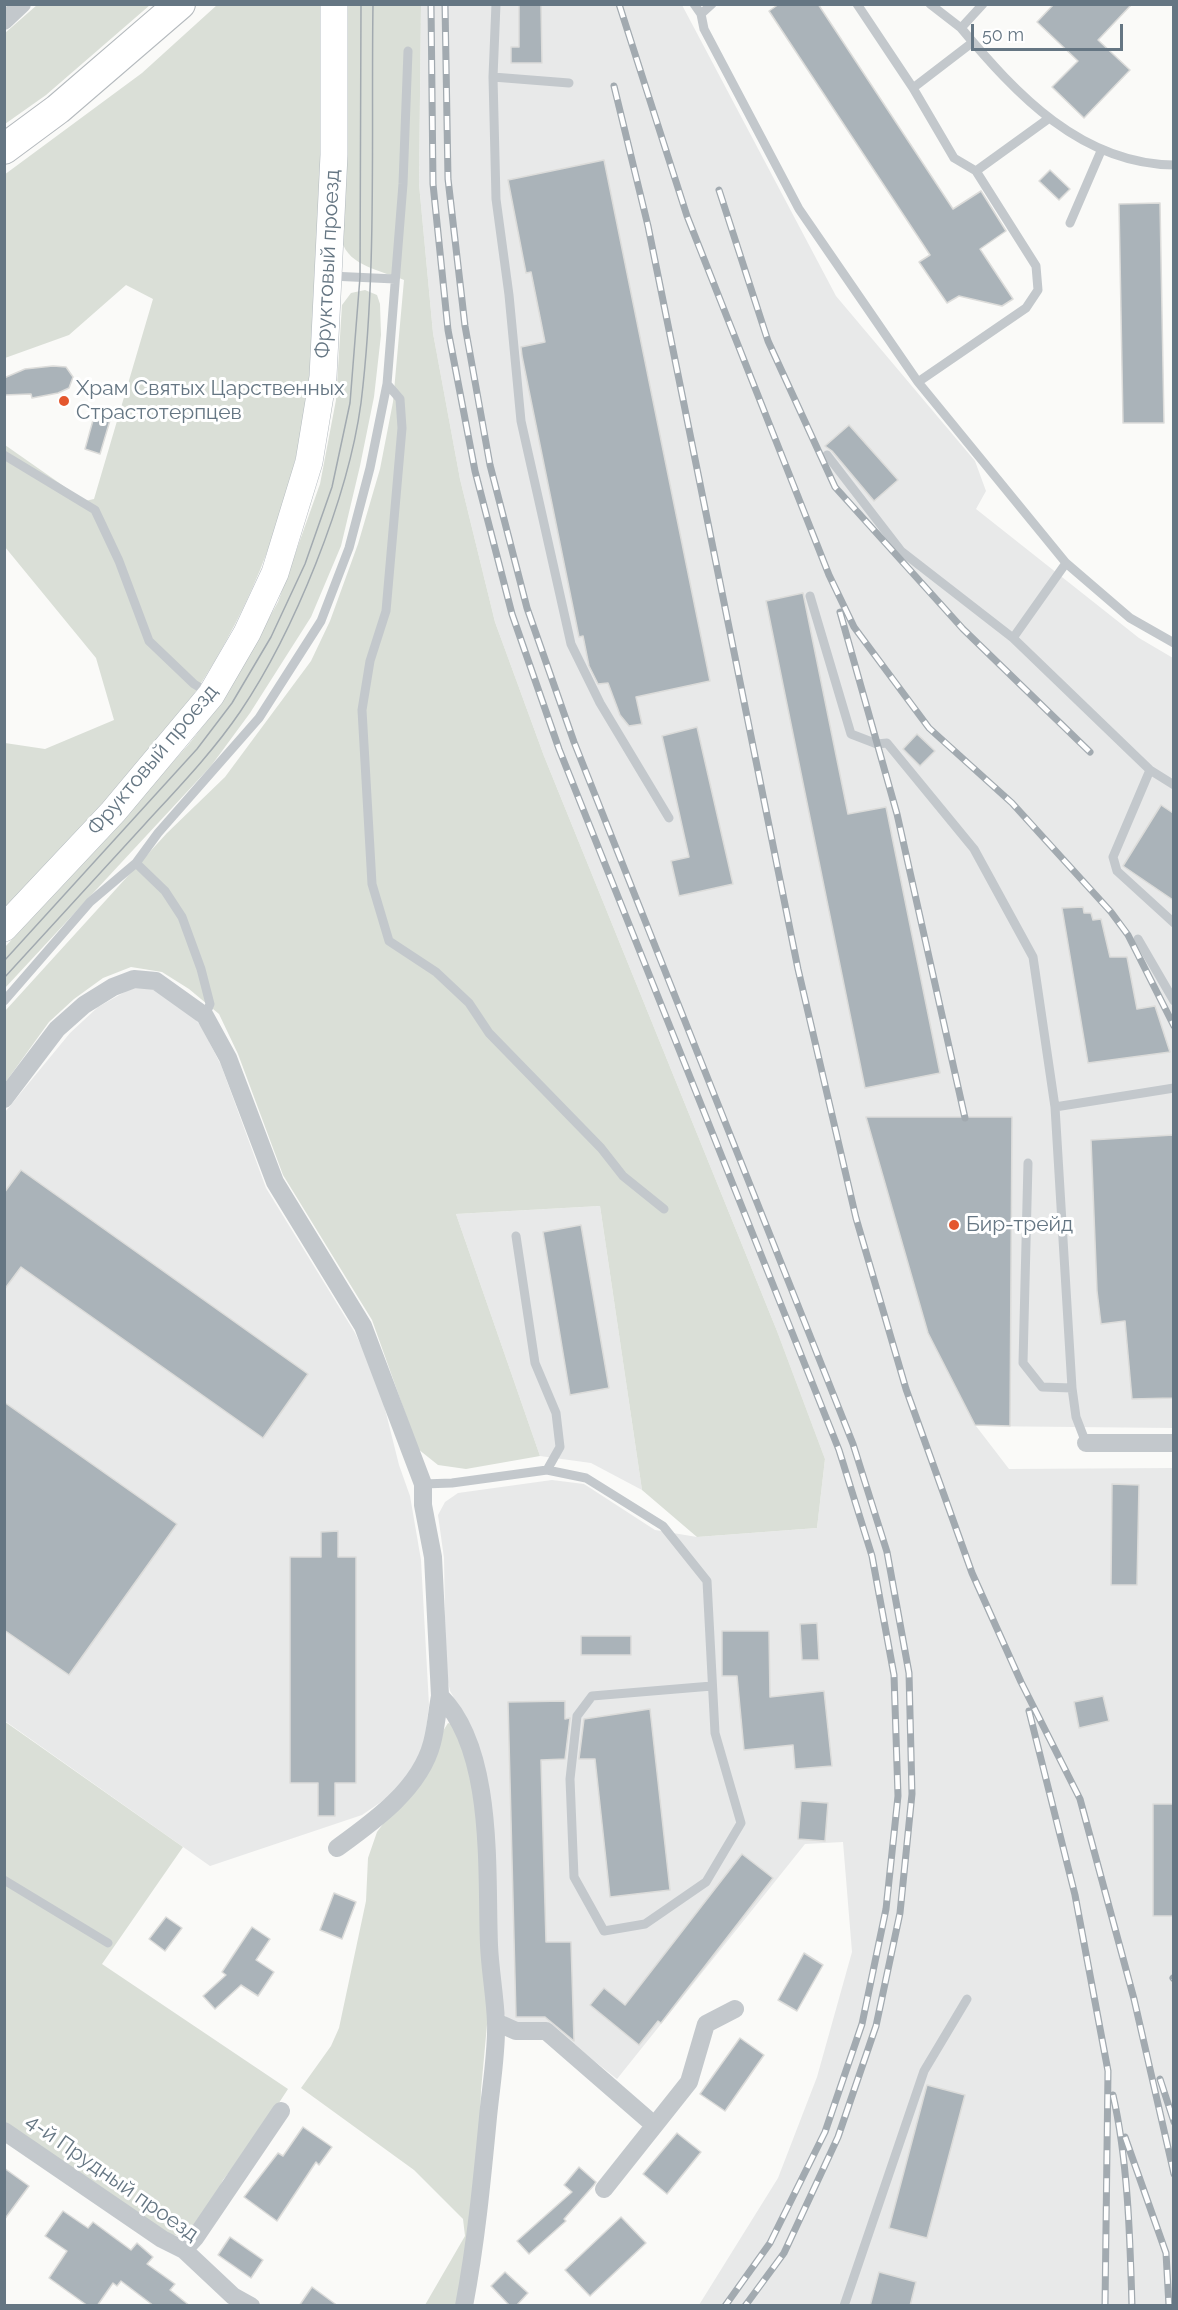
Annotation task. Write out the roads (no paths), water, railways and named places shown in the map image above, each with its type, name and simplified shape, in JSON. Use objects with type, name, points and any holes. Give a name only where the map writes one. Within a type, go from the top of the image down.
[{"type":"main road","points":[[4,149],[58,109],[180,4]]},
{"type":"street","points":[[4,21],[22,4]]},
{"type":"street","name":"Фруктовый проезд","points":[[4,928],[113,812],[211,695],[247,633],[275,573],[309,462],[322,377],[330,276],[334,155],[334,4]]},
{"type":"street","points":[[4,1099],[57,1029],[84,1005],[134,979],[156,981],[205,1016],[228,1059],[275,1182],[363,1326],[423,1484],[423,1505],[433,1557],[440,1696],[432,1744],[422,1768],[404,1792],[369,1825],[336,1848]]},
{"type":"street","points":[[1086,1443],[1173,1443]]},
{"type":"street","points":[[440,1696],[451,1707],[460,1723],[479,1785],[483,1819],[490,1973],[496,2022],[477,2229],[464,2306]]},
{"type":"street","points":[[604,2189],[624,2167],[653,2124],[689,2082],[706,2024],[735,2009]]},
{"type":"street","points":[[496,2022],[516,2031],[546,2031],[653,2124]]},
{"type":"street","points":[[184,2250],[195,2238],[281,2111]]},
{"type":"street","name":"4-й Прудный проезд","points":[[4,2131],[162,2239],[184,2250],[233,2296],[251,2306]]},
{"type":"lane","points":[[496,4],[493,77],[496,200],[509,295],[520,421],[571,644],[600,704],[669,818]]},
{"type":"lane","points":[[693,4],[701,14],[704,29],[799,209],[918,382],[1066,563],[1130,618],[1173,643]]},
{"type":"lane","points":[[701,14],[712,4]]},
{"type":"lane","points":[[857,4],[913,88],[954,158],[975,171],[1036,266],[1038,290],[1026,308],[918,382]]},
{"type":"lane","points":[[930,4],[961,28],[1048,119],[1101,151],[1154,165],[1173,165]]},
{"type":"lane","points":[[961,28],[983,4]]},
{"type":"lane","points":[[913,88],[973,42]]},
{"type":"lane","points":[[4,1000],[90,902],[136,863],[158,833],[259,718],[321,621],[349,548],[370,468],[387,384],[408,51]]},
{"type":"lane","points":[[493,77],[569,83]]},
{"type":"lane","points":[[975,171],[1048,119]]},
{"type":"lane","points":[[1070,223],[1101,151]]},
{"type":"lane","points":[[330,276],[395,279]]},
{"type":"lane","points":[[387,384],[400,399],[402,428],[386,611],[370,662],[363,710],[372,884],[389,941],[436,972],[469,1003],[489,1033],[601,1148],[623,1176],[664,1209]]},
{"type":"lane","points":[[4,455],[95,510],[120,561],[149,641],[194,684],[211,695]]},
{"type":"lane","points":[[827,455],[901,551],[1013,638],[1150,770],[1173,785]]},
{"type":"lane","points":[[1013,638],[1066,563]]},
{"type":"lane","points":[[810,597],[851,734],[878,744],[887,743],[974,849],[1033,957],[1055,1107],[1072,1389],[1076,1417],[1086,1443]]},
{"type":"lane","points":[[1150,770],[1113,857],[1117,871],[1173,923]]},
{"type":"lane","points":[[136,863],[165,891],[182,917],[201,969],[210,1004],[205,1016]]},
{"type":"lane","points":[[1138,939],[1173,1001]]},
{"type":"lane","points":[[1055,1107],[1173,1088]]},
{"type":"lane","points":[[1028,1163],[1023,1364],[1042,1388],[1072,1389]]},
{"type":"lane","points":[[516,1236],[535,1363],[556,1413],[561,1447],[547,1470]]},
{"type":"lane","points":[[423,1484],[452,1483],[547,1470],[586,1478],[663,1526],[707,1581],[715,1733],[741,1823],[706,1882],[645,1924],[604,1931],[574,1877],[570,1779],[577,1716],[592,1696],[712,1686]]},
{"type":"lane","points":[[4,1880],[108,1943]]},
{"type":"lane","points":[[844,2306],[924,2071],[968,1999]]},
{"type":"tram line","points":[[4,961],[197,749],[232,703],[271,637],[305,564],[332,487],[350,403],[360,277],[361,4]]},
{"type":"tram line","points":[[4,978],[182,784],[229,727],[260,680],[280,643],[316,564],[344,481],[354,441],[366,354],[371,254],[373,4]]},
{"type":"railway","points":[[431,4],[433,184],[448,330],[475,471],[512,614],[559,749],[839,1450],[872,1556],[894,1675],[898,1796],[886,1909],[862,2024],[825,2132],[770,2243],[725,2306]]},
{"type":"railway","points":[[445,4],[448,179],[465,326],[490,465],[527,608],[574,742],[853,1444],[887,1552],[909,1673],[912,1794],[900,1913],[876,2026],[838,2137],[784,2253],[745,2306]]},
{"type":"railway","points":[[619,4],[687,216],[829,575],[854,627],[929,728],[1012,803],[1111,912],[1128,935],[1174,1026]]},
{"type":"railway","points":[[614,86],[648,226],[798,969],[856,1218],[906,1389],[972,1573],[1021,1682],[1080,1799],[1134,1999],[1174,2174]]},
{"type":"railway","points":[[719,190],[768,341],[835,487],[963,629],[1090,752]]},
{"type":"railway","points":[[840,612],[897,814],[965,1118]]},
{"type":"railway","points":[[1029,1711],[1075,1895],[1108,2071],[1105,2306]]},
{"type":"railway","points":[[1160,2079],[1174,2122]]},
{"type":"railway","points":[[1113,2095],[1125,2173],[1132,2306]]},
{"type":"railway","points":[[1125,2137],[1166,2253],[1169,2306]]},
{"type":"place","name":"Храм Святых Царственных Страстотерпцев","points":[[64,401]]},
{"type":"place","name":"Бир-трейд","points":[[954,1225]]}]
